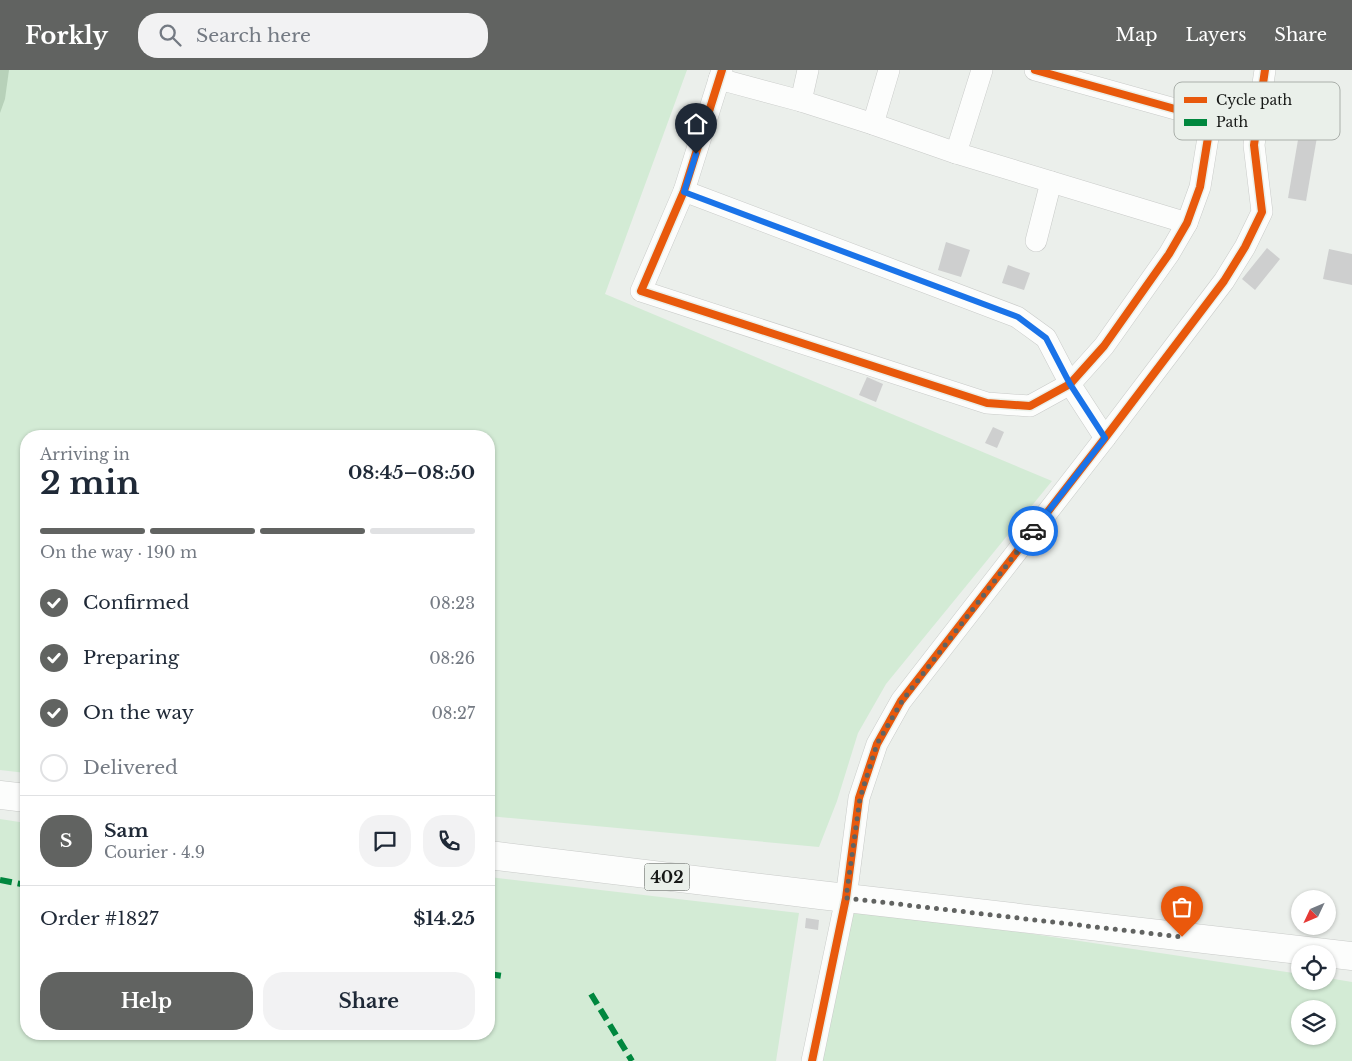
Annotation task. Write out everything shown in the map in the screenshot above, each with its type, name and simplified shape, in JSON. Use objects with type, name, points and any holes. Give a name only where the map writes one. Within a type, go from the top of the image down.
[{"type":"main road","points":[[0,795],[20,797]]},
{"type":"main road","name":"402","points":[[495,856],[1352,956]]},
{"type":"street","points":[[801,101],[808,70]]},
{"type":"street","points":[[873,124],[889,70]]},
{"type":"street","points":[[956,153],[982,70]]},
{"type":"street","points":[[1035,70],[1174,109]]},
{"type":"street","points":[[1187,223],[956,153],[720,74],[684,192],[640,291],[987,403],[1030,406],[1070,384],[1104,346],[1169,254],[1187,223],[1200,187],[1208,140]]},
{"type":"street","points":[[812,1061],[846,898],[860,798],[877,744],[902,701],[1224,281],[1245,247],[1262,212],[1255,140]]},
{"type":"street","points":[[1036,241],[1051,182]]},
{"type":"street","points":[[684,192],[1018,317],[1046,338],[1070,384],[1105,438]]},
{"type":"green space","points":[[0,70],[687,70],[605,294],[1052,481],[886,684],[858,733],[837,801],[819,847],[495,817],[495,430],[20,430],[20,772],[0,770]]},
{"type":"green space","points":[[0,70],[9,70],[5,99],[0,113]]},
{"type":"green space","points":[[0,819],[20,822],[20,1040],[495,1040],[495,878],[799,913],[776,1061],[0,1061]]},
{"type":"green space","points":[[851,907],[1291,973],[1291,990],[1336,990],[1336,979],[1352,982],[1352,1061],[820,1061]]},
{"type":"building","points":[[1298,140],[1316,140],[1306,201],[1288,198]]},
{"type":"building","points":[[946,242],[970,250],[961,277],[938,270]]},
{"type":"building","points":[[1267,248],[1280,259],[1255,290],[1242,279]]},
{"type":"building","points":[[1329,249],[1352,254],[1352,285],[1323,279]]},
{"type":"building","points":[[1008,265],[1030,273],[1024,290],[1002,283]]},
{"type":"building","points":[[867,377],[883,384],[876,402],[859,395]]},
{"type":"building","points":[[993,427],[1004,432],[997,448],[985,443]]},
{"type":"building","points":[[806,918],[819,920],[818,930],[805,928]]},
{"type":"marked path","points":[[0,880],[20,884]]},
{"type":"marked path","points":[[495,975],[502,976]]},
{"type":"marked path","points":[[591,994],[632,1061]]},
{"type":"cycle path","points":[[722,70],[684,191],[641,291],[987,403],[1030,406],[1070,384],[1104,346],[1169,254],[1187,223],[1200,187],[1208,140]]},
{"type":"cycle path","points":[[1035,70],[1174,109]]},
{"type":"cycle path","points":[[1263,82],[1265,70]]},
{"type":"cycle path","points":[[812,1061],[846,898],[859,798],[877,744],[901,701],[1224,281],[1245,247],[1262,212],[1255,140]]},
{"type":"way so far","points":[[1033,531],[902,701],[877,744],[860,798],[846,898],[1182,937]]},
{"type":"route","points":[[696,154],[684,192],[1018,317],[1046,338],[1070,384],[1105,438],[1033,531]]}]
